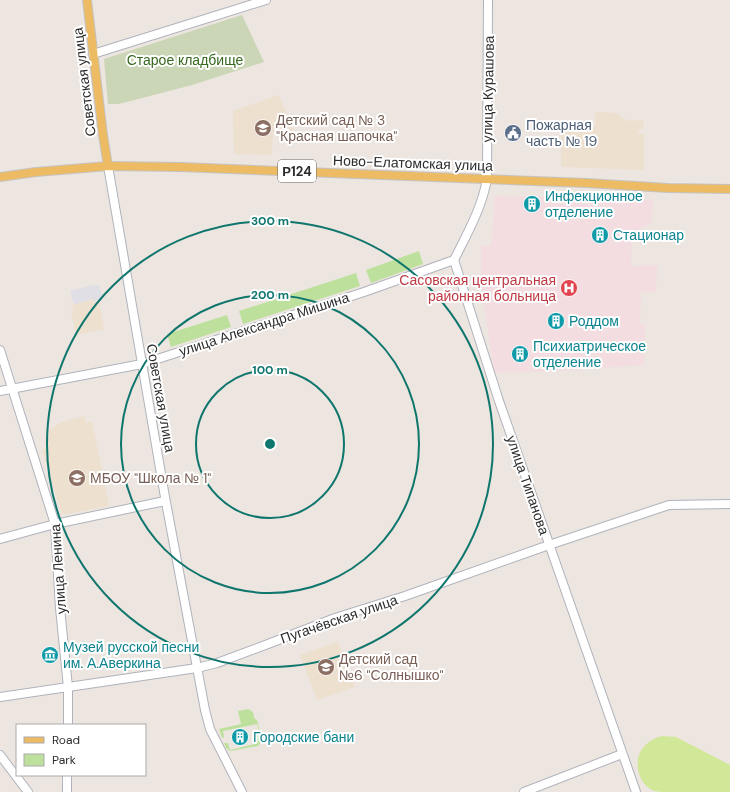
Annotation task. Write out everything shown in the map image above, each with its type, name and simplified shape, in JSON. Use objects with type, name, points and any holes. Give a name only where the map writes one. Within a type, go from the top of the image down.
[{"type":"main road","name":"Советская улица","points":[[87,0],[108,166]]},
{"type":"main road","name":"Ново-Елатомская улица","points":[[0,178],[36,172],[108,166],[188,167],[668,188],[730,189]]},
{"type":"street","points":[[93,54],[266,0]]},
{"type":"street","name":"улица Курашова","points":[[487,179],[488,0]]},
{"type":"street","name":"Советская улица","points":[[108,166],[165,501],[210,729],[242,792]]},
{"type":"street","points":[[454,260],[478,210],[487,179]]},
{"type":"street","name":"улица Александра Мишина","points":[[0,391],[142,364],[364,292],[454,260]]},
{"type":"street","name":"улица Типанова","points":[[454,260],[476,332],[636,792]]},
{"type":"street","name":"улица Ленина","points":[[0,350],[55,524],[60,608],[68,687],[68,724]]},
{"type":"street","points":[[0,539],[55,524],[165,501]]},
{"type":"street","name":"Пугачёвская улица","points":[[0,697],[197,668],[217,663],[335,618],[405,596],[549,545],[669,505],[730,504]]},
{"type":"street","points":[[524,792],[622,754]]},
{"type":"street","points":[[0,755],[28,792]]},
{"type":"street","points":[[67,776],[67,792]]},
{"type":"shaded area","name":"Детский сад № 3 \"Красная шапочка\"","points":[[279,95],[294,131],[273,132],[272,155],[234,154],[233,111]]},
{"type":"shaded area","points":[[595,112],[618,113],[619,116],[629,121],[644,120],[643,129],[639,129],[638,133],[644,134],[644,170],[561,167],[561,127],[593,128],[595,125]]},
{"type":"shaded area","name":"Сасовская центральная районная больница","points":[[495,196],[653,200],[652,222],[632,234],[631,266],[657,265],[656,292],[641,292],[640,324],[645,324],[644,365],[557,371],[494,372],[481,284],[481,246],[491,246]]},
{"type":"shaded area","points":[[93,285],[99,285],[103,300],[94,302],[92,299],[74,305],[70,291]]},
{"type":"shaded area","points":[[93,299],[94,302],[99,300],[104,329],[76,335],[71,310],[74,310],[72,305]]},
{"type":"shaded area","name":"МБОУ \"Школа № 1\"","points":[[84,416],[86,423],[92,421],[109,506],[62,515],[42,450],[48,448],[45,439],[50,437],[48,431],[60,423]]},
{"type":"shaded area","name":"Детский сад №6 \"Солнышко\"","points":[[338,642],[355,687],[317,700],[300,655]]},
{"type":"green space","name":"Старое кладбище","points":[[242,15],[264,62],[192,85],[119,104],[108,104],[104,59]]},
{"type":"green space","points":[[419,251],[423,264],[371,283],[366,270]]},
{"type":"green space","points":[[356,273],[360,286],[243,324],[239,311]]},
{"type":"green space","points":[[227,315],[231,327],[171,347],[167,334]]},
{"type":"green space","points":[[248,709],[252,711],[254,718],[257,720],[262,741],[258,746],[230,751],[226,748],[224,743],[228,743],[230,750],[255,744],[253,733],[259,732],[257,724],[223,731],[224,737],[222,738],[219,729],[241,724],[238,711]]},
{"type":"green space","points":[[662,736],[676,737],[730,765],[730,792],[663,792],[649,789],[640,777],[638,758],[641,750],[647,744]]},
{"type":"place","name":"Детский сад № 3 \"Красная шапочка\"","points":[[263,128]]},
{"type":"place","name":"Пожарная часть № 19","points":[[513,133]]},
{"type":"place","name":"Инфекционное отделение","points":[[532,204]]},
{"type":"place","name":"Стационар","points":[[600,235]]},
{"type":"place","name":"Сасовская центральная районная больница","points":[[569,288]]},
{"type":"place","name":"Роддом","points":[[556,321]]},
{"type":"place","name":"Психиатрическое отделение","points":[[520,354]]},
{"type":"place","name":"МБОУ \"Школа № 1\"","points":[[77,478]]},
{"type":"place","name":"Музей русской песни им. А.Аверкина","points":[[50,655]]},
{"type":"place","name":"Детский сад №6 \"Солнышко\"","points":[[326,667]]},
{"type":"place","name":"Городские бани","points":[[240,737]]}]
